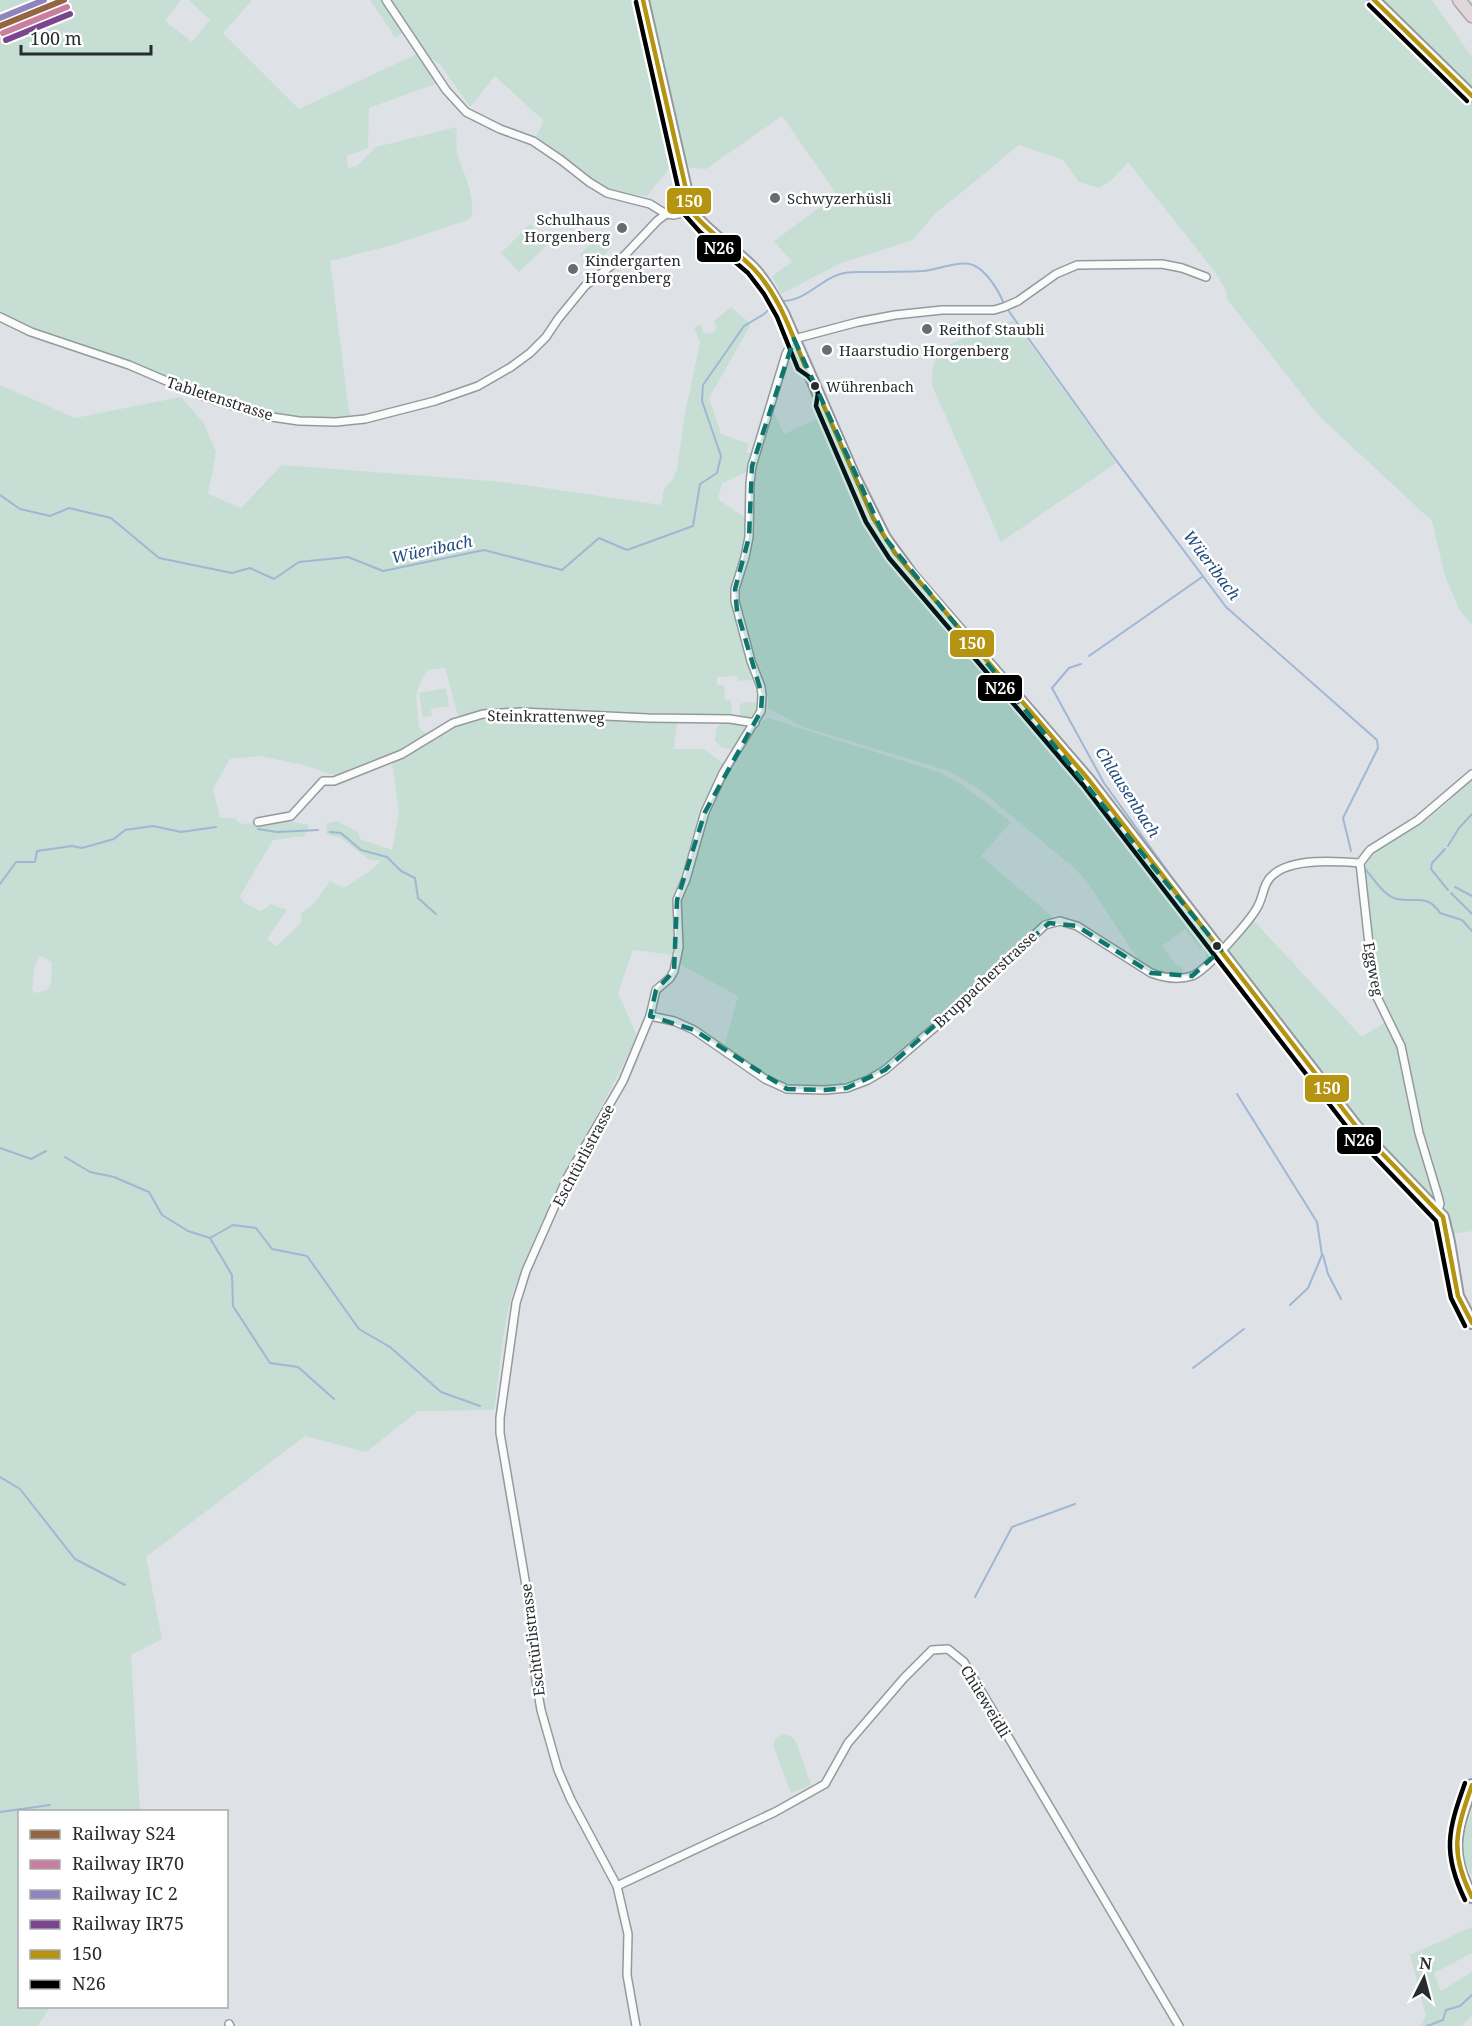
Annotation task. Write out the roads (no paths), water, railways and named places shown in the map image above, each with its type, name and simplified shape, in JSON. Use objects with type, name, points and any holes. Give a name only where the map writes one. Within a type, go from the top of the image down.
[{"type":"highway","points":[[1460,0],[1472,16]]},
{"type":"street","points":[[386,0],[446,90],[466,112],[500,129],[533,141],[607,193],[650,204],[666,214],[674,215],[691,211]]},
{"type":"street","points":[[643,0],[691,211],[759,275],[776,301],[864,499],[885,538],[895,553],[1089,780],[1356,1126],[1438,1210],[1447,1229],[1458,1296],[1472,1323]]},
{"type":"street","points":[[1374,0],[1472,96]]},
{"type":"street","name":"Tabletenstrasse","points":[[0,317],[31,333],[129,365],[199,395],[265,416],[299,421],[336,422],[364,419],[435,401],[478,386],[511,367],[546,337],[585,286],[625,255],[666,214]]},
{"type":"street","points":[[794,339],[895,315],[942,310],[1004,308],[1018,301],[1056,274],[1077,265],[1162,264],[1182,268],[1206,277]]},
{"type":"street","name":"Eschtürlistrasse","points":[[636,2026],[627,1975],[628,1934],[617,1886],[571,1800],[558,1770],[546,1730],[536,1681],[530,1609],[500,1433],[500,1418],[516,1303],[526,1271],[568,1176],[623,1081],[650,1016],[656,990],[670,978],[674,971],[678,947],[677,900],[686,879],[705,812],[723,773],[761,711],[762,695],[737,611],[735,589],[746,556],[749,537],[752,466],[786,354],[794,339]]},
{"type":"street","name":"Steinkrattenweg","points":[[258,822],[291,816],[323,781],[334,781],[402,754],[453,723],[483,714],[521,712],[648,718],[720,718],[755,723]]},
{"type":"street","points":[[1360,863],[1370,850],[1418,820],[1472,774]]},
{"type":"street","name":"Bruppacherstrasse","points":[[650,1016],[674,1021],[694,1030],[765,1079],[787,1089],[847,1088],[885,1070],[954,1011],[1040,929],[1049,924],[1067,922],[1077,926],[1137,966],[1162,977],[1184,978],[1200,972],[1253,915],[1262,899],[1265,886],[1273,874],[1283,868],[1321,862],[1360,863]]},
{"type":"street","name":"Eggweg","points":[[1360,863],[1377,997],[1401,1046],[1419,1133],[1440,1204],[1438,1210]]},
{"type":"street","name":"Chüeweidli","points":[[617,1886],[775,1812],[825,1784],[848,1743],[904,1678],[932,1650],[948,1649],[964,1662],[1179,2026]]},
{"type":"street","points":[[1472,1785],[1460,1821],[1456,1847],[1458,1869],[1472,1897]]},
{"type":"waterway","name":"Wüeribach","points":[[782,301],[798,298],[832,277],[843,273],[923,271],[955,264],[967,264],[978,268],[988,277],[1004,304]]},
{"type":"waterway","name":"Wüeribach","points":[[0,495],[20,509],[50,516],[69,508],[111,518],[159,558],[232,573],[250,568],[274,579],[299,562],[348,557],[383,571],[484,550],[562,570],[599,538],[627,550],[693,526],[700,484],[717,473],[721,456],[702,401],[703,385],[744,326],[773,306]]},
{"type":"waterway","name":"Wüeribach","points":[[1008,310],[1107,448],[1226,607],[1377,740],[1378,748],[1343,818],[1351,851]]},
{"type":"waterway","name":"Chlausenbach","points":[[1089,656],[1202,577]]},
{"type":"waterway","name":"Chlausenbach","points":[[1081,664],[1069,668],[1052,688],[1104,783],[1189,901]]},
{"type":"waterway","points":[[1448,846],[1459,828],[1472,814]]},
{"type":"waterway","points":[[0,884],[16,862],[35,862],[37,851],[72,846],[82,848],[114,839],[125,830],[153,826],[181,832],[216,827]]},
{"type":"waterway","points":[[258,829],[277,832],[318,830]]},
{"type":"waterway","points":[[330,832],[341,833],[361,850],[387,857],[401,871],[415,878],[418,898],[436,914]]},
{"type":"waterway","name":"Wüeribach","points":[[1445,849],[1432,863],[1431,869],[1448,890]]},
{"type":"waterway","name":"Wüeribach","points":[[1366,870],[1393,898],[1430,903],[1440,913],[1462,920],[1472,931]]},
{"type":"waterway","name":"Wüeribach","points":[[1455,887],[1472,896]]},
{"type":"waterway","name":"Wüeribach","points":[[1451,893],[1472,914]]},
{"type":"waterway","points":[[1237,1094],[1317,1222],[1322,1255],[1308,1288],[1290,1305]]},
{"type":"waterway","points":[[0,1148],[31,1159],[46,1151]]},
{"type":"waterway","points":[[65,1157],[90,1172],[114,1177],[149,1192],[162,1215],[188,1231],[210,1238],[233,1225],[256,1228],[272,1249],[307,1256],[359,1329],[390,1347],[441,1392],[480,1406]]},
{"type":"waterway","points":[[210,1238],[232,1275],[233,1306],[270,1363],[298,1367],[334,1399]]},
{"type":"waterway","points":[[1323,1255],[1328,1274],[1341,1299]]},
{"type":"waterway","points":[[1193,1368],[1244,1329]]},
{"type":"waterway","points":[[0,1477],[20,1489],[75,1559],[125,1585]]},
{"type":"waterway","points":[[975,1597],[1012,1527],[1075,1504]]},
{"type":"waterway","points":[[0,1812],[50,1805]]},
{"type":"waterway","points":[[1427,2026],[1443,2020],[1446,2010],[1460,2006],[1472,1995]]},
{"type":"rail line","name":"S24","points":[[0,26],[64,0]]},
{"type":"rail line","name":"IR70","points":[[3,33],[67,7]]},
{"type":"rail line","name":"IR75","points":[[6,40],[70,14]]},
{"type":"place","name":"Schwyzerhüsli","points":[[775,198]]},
{"type":"place","name":"Schulhaus Horgenberg","points":[[622,228]]},
{"type":"place","name":"Kindergarten Horgenberg","points":[[573,269]]},
{"type":"place","name":"Reithof Staubli","points":[[927,329]]},
{"type":"place","name":"Haarstudio Horgenberg","points":[[827,350]]},
{"type":"place","name":"Wührenbach","points":[[815,386]]}]
